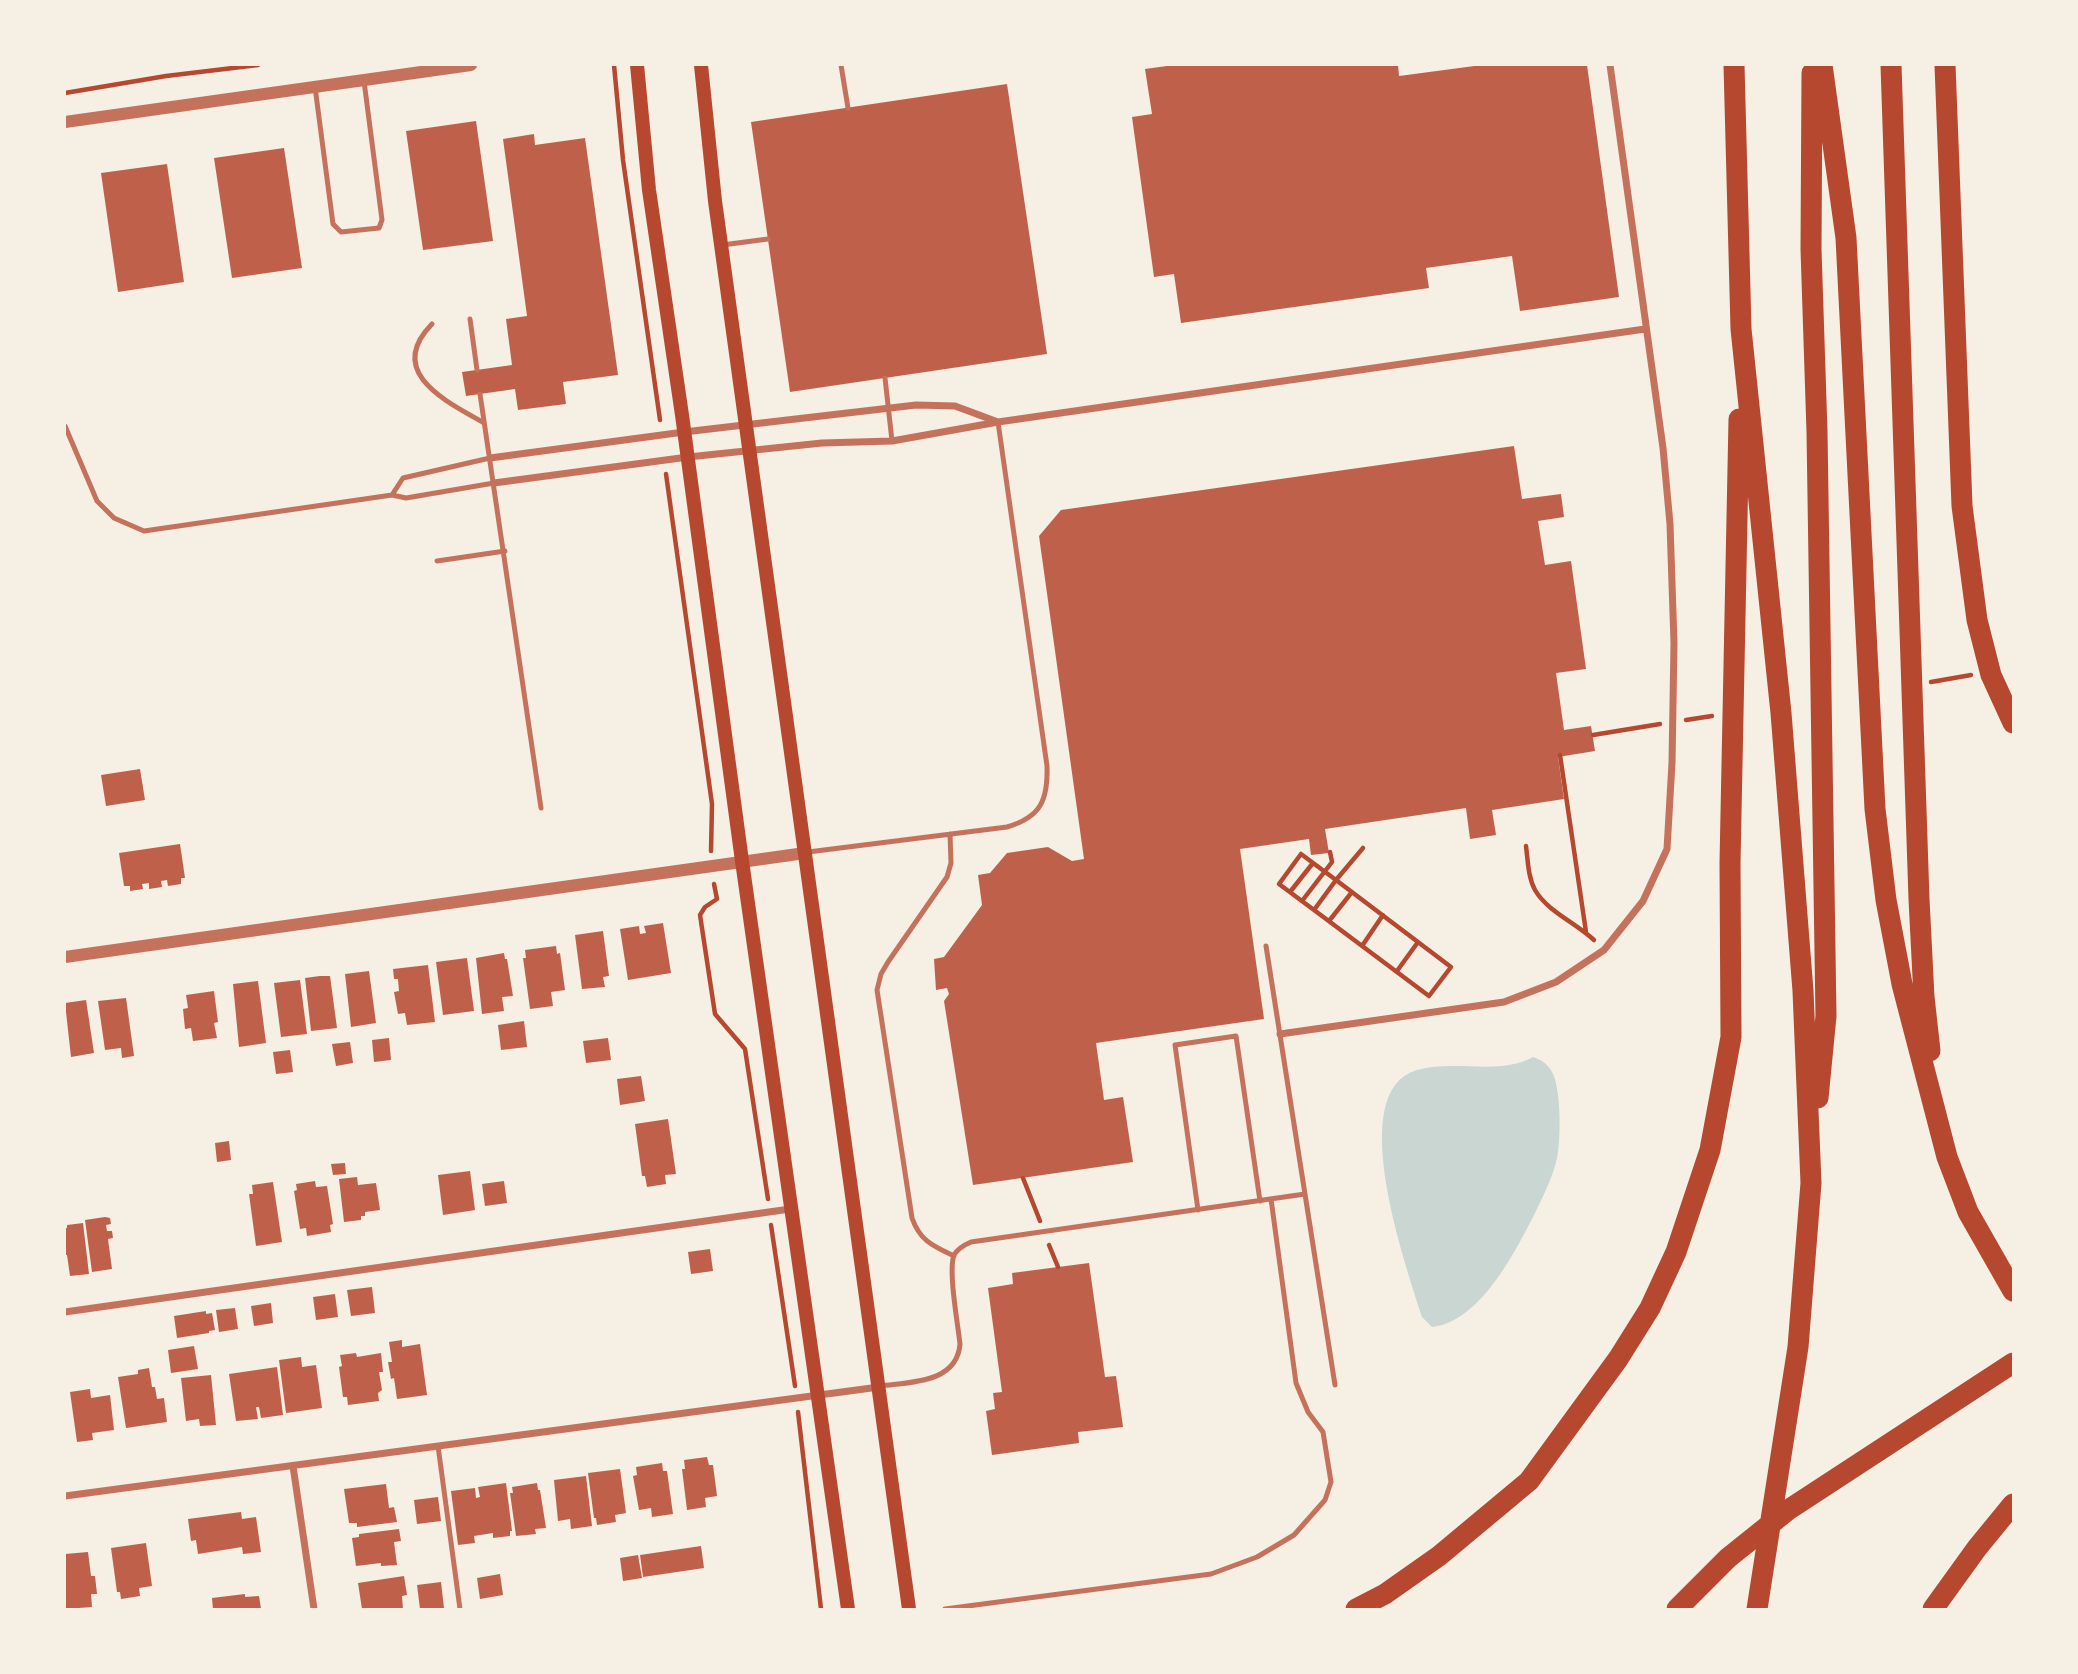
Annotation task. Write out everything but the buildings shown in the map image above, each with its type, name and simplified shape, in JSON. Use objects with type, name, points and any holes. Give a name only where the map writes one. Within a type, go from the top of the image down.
[{"type":"highway","points":[[1356,1609],[1385,1594],[1440,1556],[1529,1481],[1618,1359],[1650,1308],[1676,1252],[1710,1150],[1731,1037],[1730,863],[1741,329],[1734,65]]},
{"type":"highway","points":[[1757,1609],[1798,1347],[1826,1016],[1817,432],[1811,249],[1812,65]]},
{"type":"highway","points":[[1822,65],[1846,238],[1875,808],[1886,900],[1902,984],[1947,1157],[1968,1212],[2013,1291]]},
{"type":"highway","points":[[1891,65],[1919,899],[1924,997],[1937,1116]]},
{"type":"highway","points":[[1945,65],[1962,506],[1977,620],[1991,675],[2013,723]]},
{"type":"highway","points":[[1741,329],[1783,741],[1803,991],[1811,1183]]},
{"type":"highway","points":[[1677,1609],[1728,1558],[1788,1510],[2013,1363]]},
{"type":"highway","points":[[1933,1609],[2013,1504]]},
{"type":"main road","points":[[637,65],[648,181],[848,1609]]},
{"type":"main road","points":[[701,65],[722,245],[909,1609]]},
{"type":"street","points":[[65,122],[364,80],[432,67],[471,65]]},
{"type":"street","points":[[1280,1034],[1504,1002],[1556,982],[1604,950],[1643,901],[1667,849],[1672,763],[1674,622],[1663,448],[1611,65]]},
{"type":"street","points":[[494,483],[664,459],[821,443],[892,441],[999,422],[1645,329]]},
{"type":"street","points":[[490,458],[887,407],[936,404],[955,406],[999,422]]},
{"type":"street","points":[[65,957],[804,853]]},
{"type":"street","points":[[65,1312],[790,1209]]},
{"type":"street","points":[[65,1496],[879,1387]]},
{"type":"street","points":[[293,1466],[314,1609]]},
{"type":"lane","points":[[841,65],[848,108]]},
{"type":"lane","points":[[315,87],[333,224],[341,232],[374,230],[379,228],[382,220],[364,80]]},
{"type":"lane","points":[[722,245],[768,239]]},
{"type":"lane","points":[[470,319],[477,370]]},
{"type":"lane","points":[[432,324],[421,337],[416,350],[416,363],[422,381],[439,397],[484,423]]},
{"type":"lane","points":[[885,377],[892,441]]},
{"type":"lane","points":[[480,394],[541,808]]},
{"type":"lane","points":[[804,853],[1018,823],[1038,810],[1046,794],[1047,766],[999,422]]},
{"type":"lane","points":[[65,426],[97,501],[114,518],[144,531],[392,495],[406,498],[494,483]]},
{"type":"lane","points":[[392,495],[403,478],[490,458]]},
{"type":"lane","points":[[437,561],[505,551]]},
{"type":"lane","points":[[950,834],[951,863],[947,877],[888,962],[881,974],[877,990],[912,1218],[916,1231],[925,1242],[954,1256]]},
{"type":"lane","points":[[1266,946],[1335,1385]]},
{"type":"lane","points":[[1198,1210],[1175,1045],[1236,1036],[1260,1201]]},
{"type":"lane","points":[[879,1387],[939,1376],[949,1370],[959,1356],[952,1269],[954,1256],[961,1247],[971,1242],[1306,1195]]},
{"type":"lane","points":[[945,1609],[1211,1574],[1257,1557],[1294,1535],[1325,1500],[1331,1482],[1323,1432],[1308,1412],[1296,1383],[1270,1199]]},
{"type":"lane","points":[[438,1446],[460,1609]]},
{"type":"path","points":[[65,93],[166,76],[258,65]]},
{"type":"path","points":[[614,65],[623,160],[662,435]]},
{"type":"path","points":[[664,459],[712,804],[710,866],[717,899],[705,907],[700,915],[709,981],[715,1014],[745,1049],[796,1398],[821,1609]]},
{"type":"path","points":[[1560,755],[1586,932]]},
{"type":"path","points":[[1526,846],[1530,876],[1536,892],[1604,950]]},
{"type":"path","points":[[1314,910],[1363,848]]},
{"type":"path","points":[[1302,901],[1332,862],[1330,852]]},
{"type":"path","points":[[1301,854],[1336,880],[1451,967],[1429,996],[1279,884],[1301,854]]},
{"type":"path","points":[[1290,892],[1313,863]]},
{"type":"path","points":[[1329,921],[1352,892]]},
{"type":"path","points":[[1362,946],[1383,915]]},
{"type":"path","points":[[1396,971],[1418,942]]},
{"type":"shaded area","points":[[1533,1057],[1549,1068],[1558,1092],[1559,1139],[1557,1158],[1550,1179],[1517,1247],[1494,1283],[1466,1313],[1432,1327],[1422,1317],[1394,1223],[1382,1144],[1384,1111],[1395,1085],[1417,1070],[1446,1066],[1506,1066]]}]
